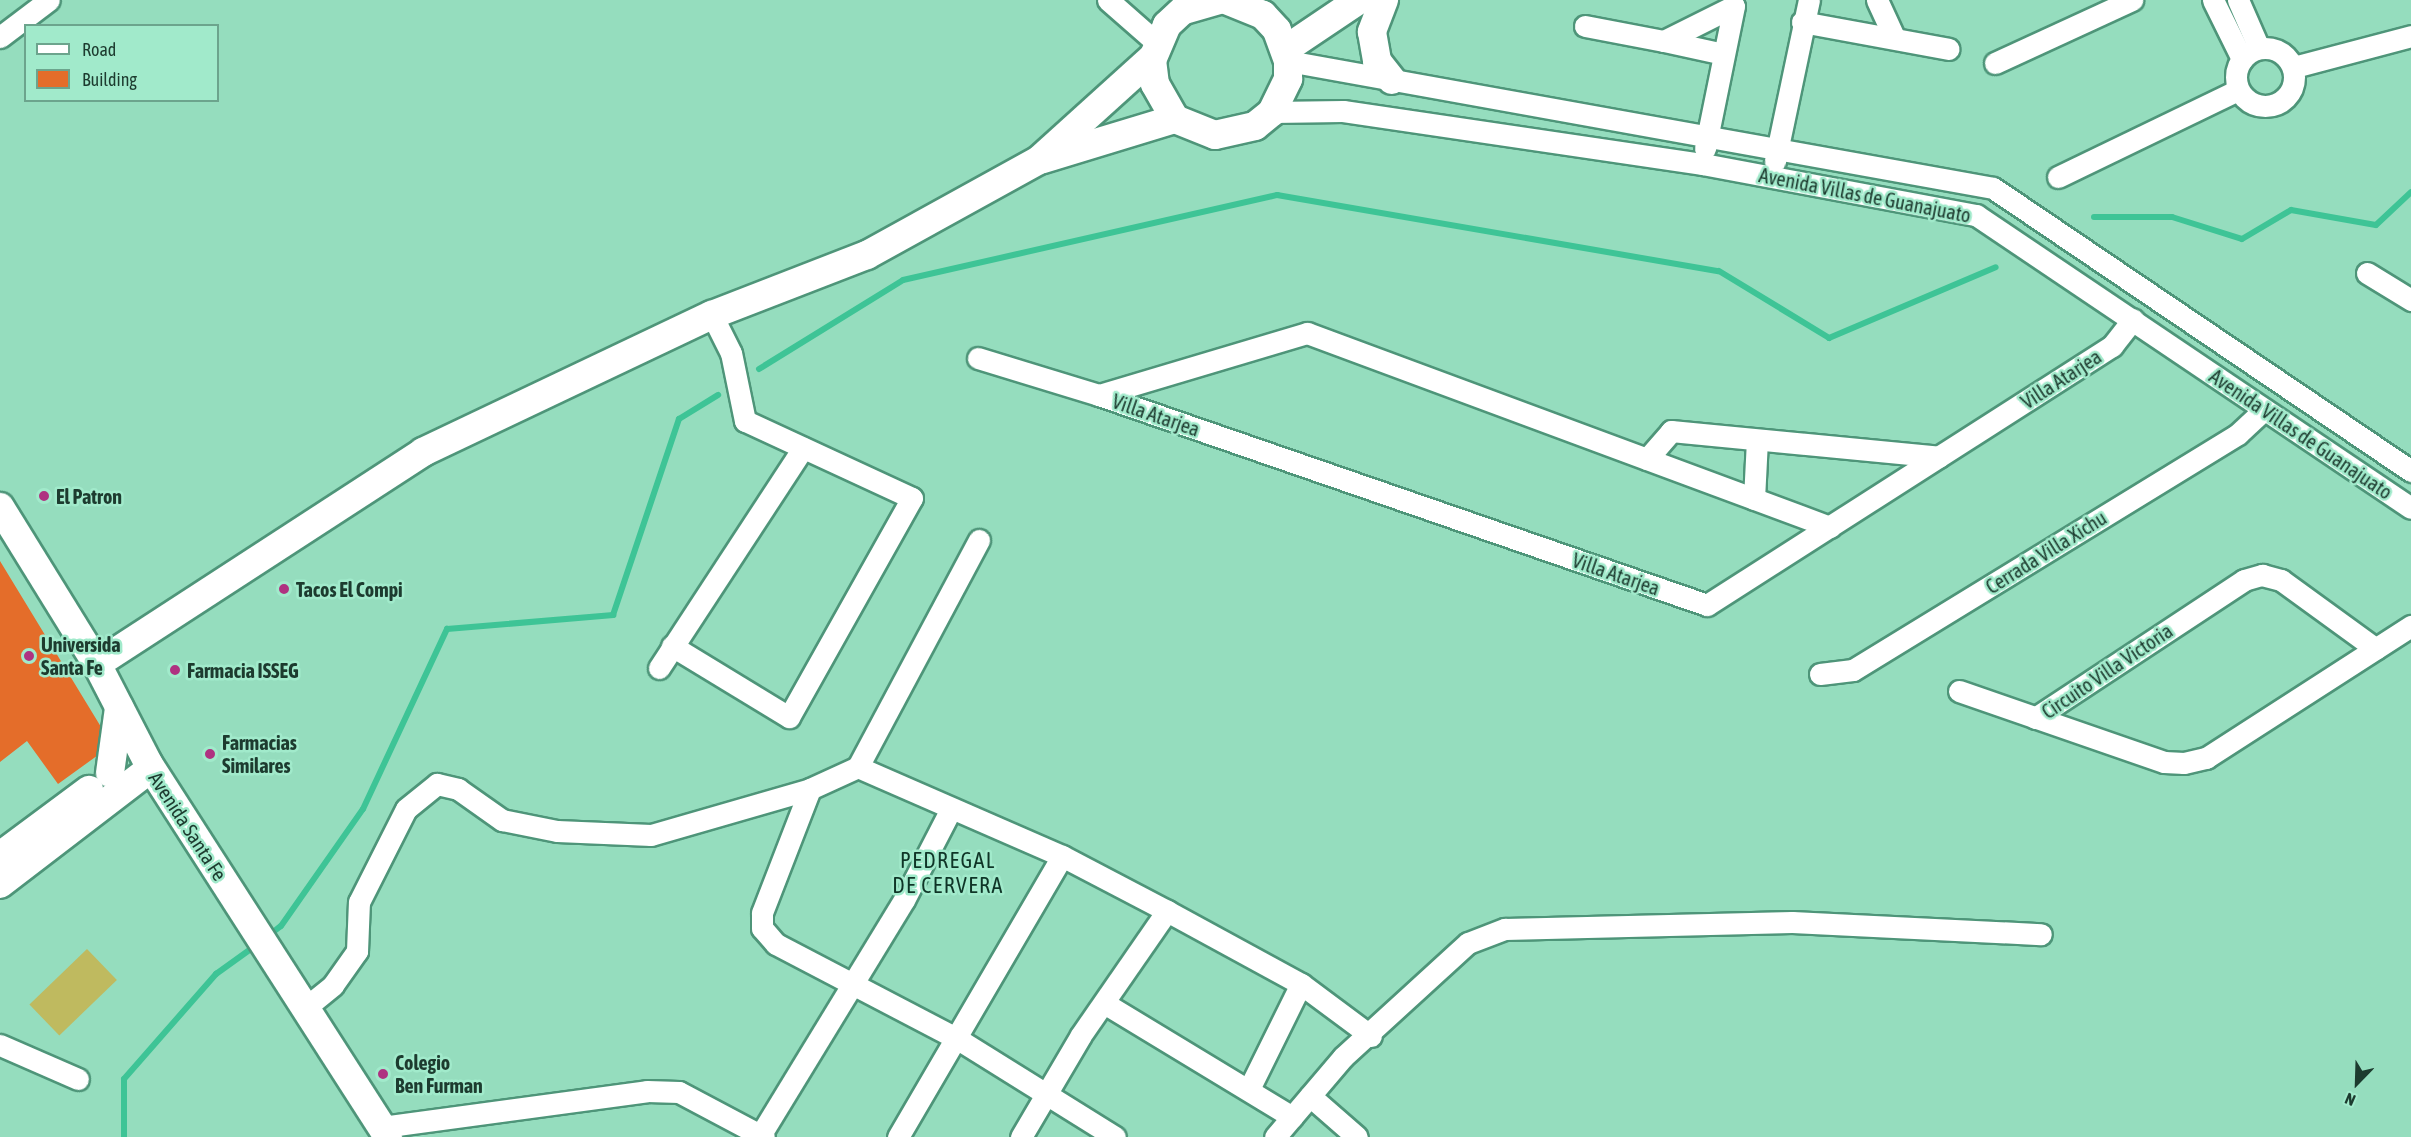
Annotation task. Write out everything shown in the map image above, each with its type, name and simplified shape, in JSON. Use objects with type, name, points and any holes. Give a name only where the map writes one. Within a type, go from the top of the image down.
[{"type":"street","points":[[0,37],[49,0]]},
{"type":"street","points":[[1108,0],[1154,50],[1155,84],[1175,119],[1215,135],[1236,134],[1272,112],[1288,79],[1287,55],[1270,22],[1218,1]]},
{"type":"street","points":[[1038,160],[1154,50],[1183,10],[1218,1],[1274,0]]},
{"type":"street","points":[[1287,55],[1359,0]]},
{"type":"street","points":[[1384,0],[1372,32],[1377,61],[1392,80]]},
{"type":"street","points":[[1772,177],[1802,22],[1809,0]]},
{"type":"street","points":[[1877,0],[1894,37]]},
{"type":"street","points":[[1995,63],[2132,0]]},
{"type":"street","points":[[2213,0],[2251,53]]},
{"type":"street","points":[[2238,0],[2251,53]]},
{"type":"street","points":[[1664,41],[1734,6],[1703,164]]},
{"type":"street","points":[[1802,22],[1894,37],[1949,49]]},
{"type":"street","points":[[1585,26],[1724,54]]},
{"type":"street","points":[[2294,67],[2411,36]]},
{"type":"street","points":[[2273,48],[2294,67],[2293,86],[2283,101],[2258,106],[2238,90],[2236,74],[2251,53],[2273,48]]},
{"type":"street","name":"Avenida Villas de Guanajuato","points":[[1287,55],[1392,80],[1993,188],[2411,471]]},
{"type":"street","points":[[2058,177],[2238,90]]},
{"type":"street","name":"Avenida Villas de Guanajuato","points":[[1272,112],[1343,111],[1703,164],[1976,215],[2133,319],[2263,411],[2411,507]]},
{"type":"street","points":[[97,664],[423,452],[712,315],[867,255],[1038,160],[1175,119]]},
{"type":"street","points":[[2367,273],[2411,300]]},
{"type":"street","points":[[672,646],[789,717],[912,498],[745,421],[731,353],[712,315]]},
{"type":"street","name":"Villa Atarjea","points":[[1099,395],[1707,605],[2112,346],[2133,319]]},
{"type":"street","name":"Villa Atarjea","points":[[1099,395],[1307,333],[1830,527]]},
{"type":"street","points":[[978,358],[1099,395]]},
{"type":"street","name":"Cerrada Villa Xichu","points":[[1820,674],[1853,670],[2238,434],[2263,411]]},
{"type":"street","points":[[1647,459],[1671,431],[1939,457]]},
{"type":"street","points":[[1754,499],[1757,440]]},
{"type":"street","points":[[659,668],[803,447]]},
{"type":"street","name":"Avenida Santa Fe","points":[[0,507],[97,664],[146,759],[385,1132]]},
{"type":"street","points":[[305,1008],[333,985],[357,951],[359,902],[406,809],[436,784],[458,789],[502,820],[558,831],[651,835],[810,789],[858,767],[979,540]]},
{"type":"street","name":"Circuito Villa Victoria","points":[[2035,718],[2244,580],[2262,575],[2281,580],[2376,649]]},
{"type":"street","name":"Circuito Villa Victoria","points":[[2035,718],[2164,762],[2184,763],[2206,758],[2411,626]]},
{"type":"street","points":[[1959,691],[2035,718]]},
{"type":"street","points":[[0,884],[115,781],[119,708]]},
{"type":"street","points":[[0,856],[146,759]]},
{"type":"street","points":[[858,767],[950,811],[957,809],[1062,856],[1167,911],[1301,984],[1371,1036]]},
{"type":"street","points":[[115,781],[178,810]]},
{"type":"street","points":[[810,789],[762,913],[762,928],[776,944],[956,1038],[1044,1097],[1115,1137]]},
{"type":"street","points":[[385,1132],[647,1091],[679,1092],[762,1136],[854,984],[950,811]]},
{"type":"street","points":[[898,1137],[1062,856]]},
{"type":"street","points":[[1021,1137],[1104,1003],[1167,911]]},
{"type":"street","points":[[1275,1137],[1343,1057],[1371,1036],[1468,943],[1505,929],[1792,922],[2041,934]]},
{"type":"street","points":[[1250,1089],[1301,984]]},
{"type":"street","points":[[1104,1003],[1250,1089],[1292,1117]]},
{"type":"street","points":[[0,1045],[78,1079]]},
{"type":"street","points":[[1310,1096],[1357,1137]]},
{"type":"shaded area","points":[[87,949],[117,980],[59,1036],[29,1005]]},
{"type":"building","name":"Universida Santa Fe","points":[[0,561],[112,745],[58,784],[27,741],[0,762]]},
{"type":"waterway","points":[[2094,217],[2172,217],[2242,239],[2291,210],[2376,225],[2411,192]]},
{"type":"waterway","points":[[759,369],[903,280],[1277,195],[1719,271],[1829,338],[1996,267]]},
{"type":"waterway","points":[[268,936],[281,926],[363,809],[447,629],[613,615],[679,419],[718,395]]},
{"type":"waterway","points":[[124,1137],[124,1079],[216,974],[255,946]]},
{"type":"place","name":"El Patron","points":[[44,496]]},
{"type":"place","name":"Tacos El Compi","points":[[284,589]]},
{"type":"place","name":"Universida Santa Fe","points":[[29,656]]},
{"type":"place","name":"Farmacia ISSEG","points":[[175,670]]},
{"type":"place","name":"Farmacias Similares","points":[[210,754]]},
{"type":"place","name":"Colegio Ben Furman","points":[[383,1074]]},
{"type":"district","name":"PEDREGAL DE CERVERA","points":[[948,872]]}]
